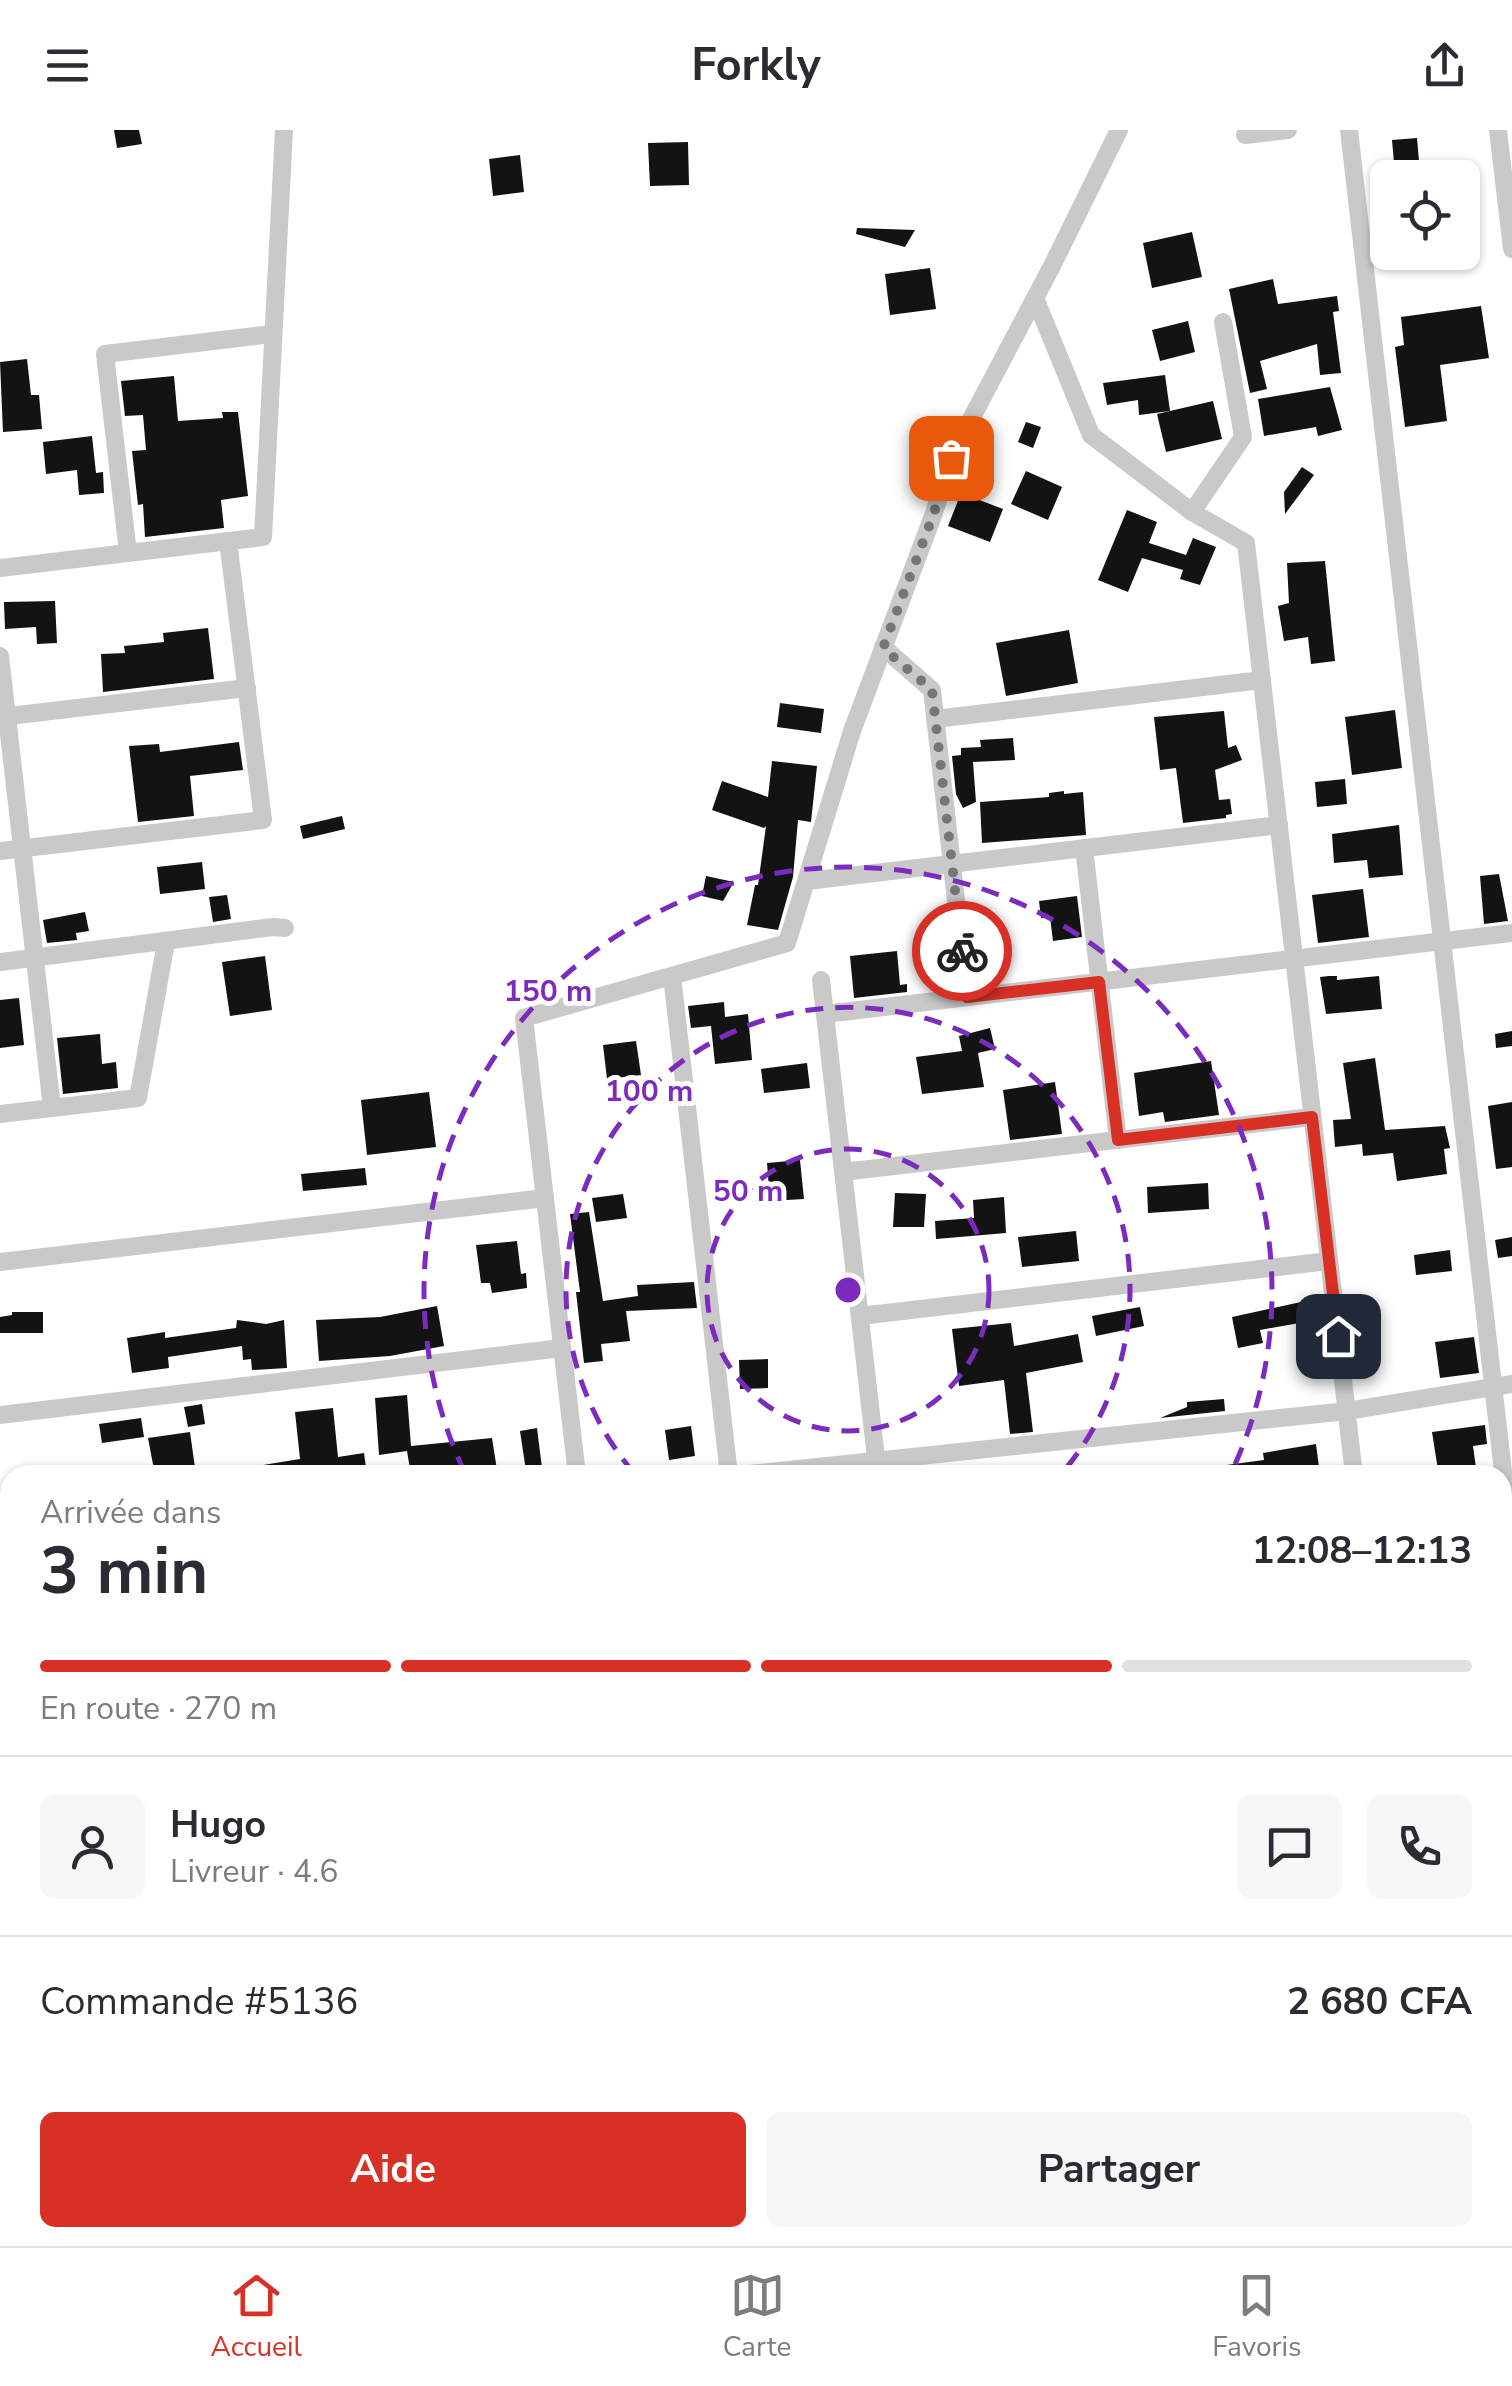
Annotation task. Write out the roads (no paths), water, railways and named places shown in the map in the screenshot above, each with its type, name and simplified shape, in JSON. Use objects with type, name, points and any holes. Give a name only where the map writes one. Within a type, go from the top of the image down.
[{"type":"street","points":[[0,568],[263,537],[284,130]]},
{"type":"street","points":[[576,1465],[524,1018],[788,943],[852,731],[951,458],[1119,130]]},
{"type":"street","points":[[1245,135],[1288,130]]},
{"type":"street","points":[[1349,130],[1442,941],[1503,1385],[1507,1465]]},
{"type":"street","points":[[1498,130],[1512,250]]},
{"type":"street","points":[[1035,298],[1091,436],[1192,512],[1246,543],[1353,1465]]},
{"type":"street","points":[[1192,512],[1243,438],[1223,322]]},
{"type":"street","points":[[128,553],[106,354],[272,334]]},
{"type":"street","points":[[0,851],[263,820],[228,541]]},
{"type":"street","points":[[883,648],[932,690],[967,997]]},
{"type":"street","points":[[0,656],[52,1108]]},
{"type":"street","points":[[935,719],[1262,680]]},
{"type":"street","points":[[4,717],[247,688]]},
{"type":"street","points":[[807,881],[1279,826]]},
{"type":"street","points":[[1084,848],[1118,1140]]},
{"type":"street","points":[[0,962],[285,928]]},
{"type":"street","points":[[825,1014],[1512,933]]},
{"type":"street","points":[[0,1114],[138,1098],[166,942]]},
{"type":"street","points":[[672,976],[728,1465]]},
{"type":"street","points":[[821,980],[877,1465]]},
{"type":"street","points":[[844,1172],[1312,1117]]},
{"type":"street","points":[[0,1262],[545,1198]]},
{"type":"street","points":[[860,1316],[1328,1261]]},
{"type":"street","points":[[0,1415],[562,1348]]},
{"type":"street","points":[[894,1465],[1346,1412],[1503,1385]]}]
